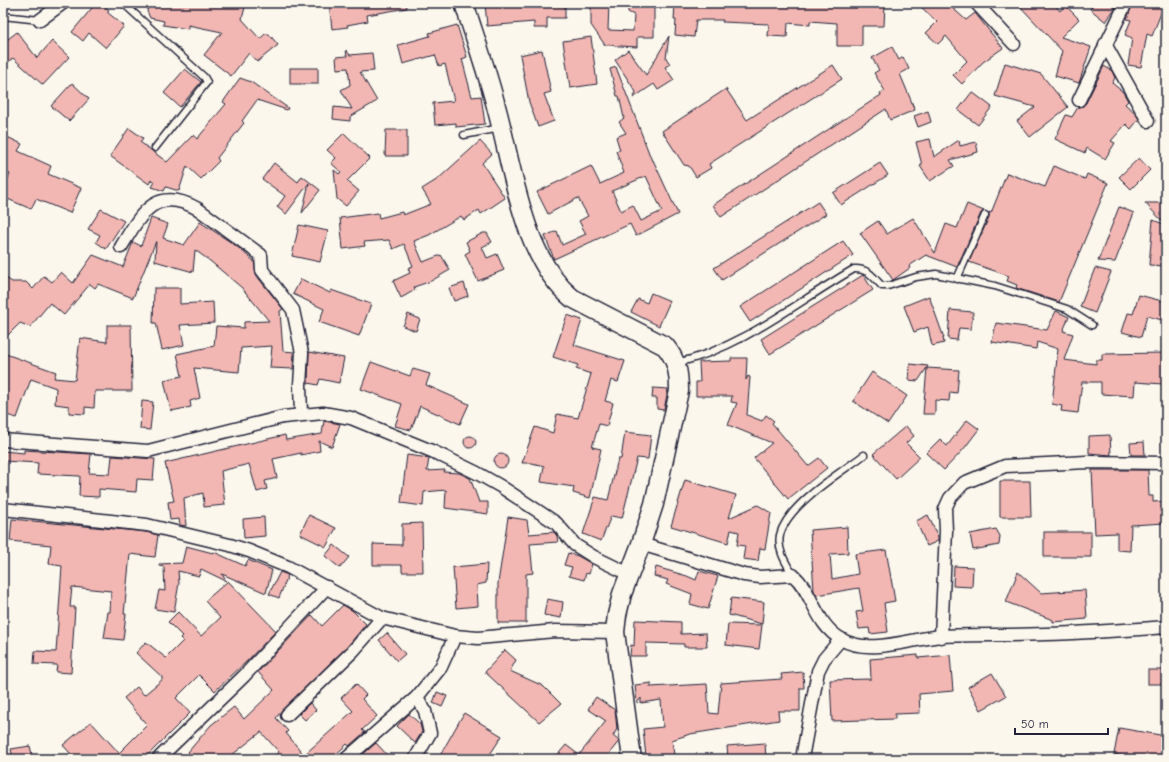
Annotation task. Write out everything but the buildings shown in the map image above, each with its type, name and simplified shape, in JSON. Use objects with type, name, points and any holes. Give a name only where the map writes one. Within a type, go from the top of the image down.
[{"type":"street","points":[[40,20],[63,3]]},
{"type":"street","points":[[464,3],[502,127],[523,211],[541,261],[561,289],[572,298],[665,346],[676,363],[679,391],[654,504],[622,594],[615,632],[632,759]]},
{"type":"street","points":[[976,3],[1014,44]]},
{"type":"street","points":[[1079,100],[1126,3]]},
{"type":"street","points":[[1105,44],[1148,121]]},
{"type":"street","points":[[121,247],[142,214],[152,204],[168,199],[187,202],[198,208],[261,255],[262,270],[293,310],[302,353],[300,385],[301,414]]},
{"type":"street","points":[[3,440],[148,451],[283,417],[301,414],[323,413],[351,418],[434,452],[500,486],[556,523],[575,545],[594,557],[629,574]]},
{"type":"street","points":[[941,636],[946,531],[945,509],[950,498],[964,483],[1006,466],[1102,462],[1166,462]]},
{"type":"street","points":[[3,510],[147,525],[250,551],[327,587],[382,618],[455,636],[478,638],[555,631],[615,632]]},
{"type":"street","points":[[641,544],[744,575],[792,576],[799,581],[823,622],[841,639],[853,645],[869,646],[941,636],[1044,634],[1166,628]]},
{"type":"street","points":[[158,759],[244,676],[327,587]]},
{"type":"street","points":[[287,715],[353,651],[382,618]]},
{"type":"street","points":[[346,759],[417,696],[441,666],[455,636]]},
{"type":"street","points":[[803,753],[818,671],[824,659],[841,639]]},
{"type":"street","points":[[415,759],[430,733],[424,711],[417,696]]},
{"type":"lane","points":[[123,3],[204,77],[207,82],[155,148]]},
{"type":"lane","points":[[3,16],[40,20]]},
{"type":"lane","points":[[464,134],[502,127]]},
{"type":"lane","points":[[957,279],[985,215]]},
{"type":"lane","points":[[676,363],[694,359],[718,350],[750,334],[854,270],[862,269],[868,272],[882,286],[888,286],[916,277],[936,274],[995,286],[1067,309],[1092,325]]},
{"type":"lane","points":[[792,576],[781,552],[780,535],[785,524],[794,511],[864,455]]}]
